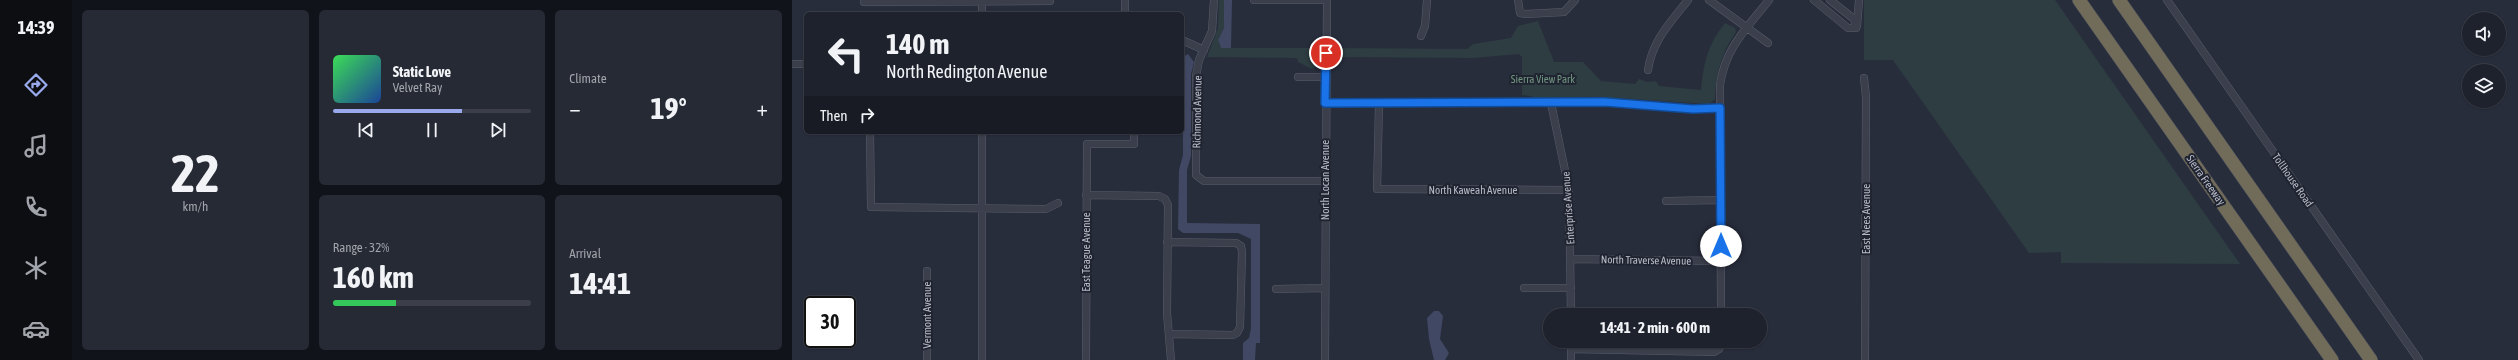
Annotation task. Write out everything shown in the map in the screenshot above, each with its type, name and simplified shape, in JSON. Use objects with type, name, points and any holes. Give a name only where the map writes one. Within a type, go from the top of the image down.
[{"type":"highway","name":"Sierra Freeway","points":[[2079,0],[2332,360]]},
{"type":"highway","points":[[2119,0],[2371,360]]},
{"type":"street","points":[[1125,0],[1125,12]]},
{"type":"street","name":"Richmond Avenue","points":[[1214,0],[1212,31],[1196,76],[1196,175],[1204,180],[1325,181]]},
{"type":"street","points":[[1254,0],[1326,0]]},
{"type":"street","name":"North Locan Avenue","points":[[1325,360],[1326,0]]},
{"type":"street","points":[[1420,36],[1425,26],[1427,0]]},
{"type":"street","points":[[1518,0],[1520,13],[1564,12],[1575,0]]},
{"type":"street","points":[[1648,70],[1650,54],[1654,44],[1688,0]]},
{"type":"street","points":[[1709,0],[1768,42]]},
{"type":"street","points":[[1721,308],[1720,108],[1723,66],[1730,52],[1769,0]]},
{"type":"street","points":[[1814,0],[1848,28],[1856,28]]},
{"type":"street","points":[[1830,0],[1854,19],[1856,28]]},
{"type":"street","points":[[1856,28],[1858,24],[1859,0]]},
{"type":"street","name":"Tollhouse Road","points":[[2167,0],[2419,360]]},
{"type":"street","points":[[982,1],[982,12]]},
{"type":"street","points":[[864,2],[1050,1]]},
{"type":"street","points":[[1184,41],[1204,50]]},
{"type":"street","points":[[792,64],[804,64]]},
{"type":"street","points":[[1298,77],[1326,77]]},
{"type":"street","name":"East Nees Avenue","points":[[1864,78],[1866,97],[1865,360]]},
{"type":"street","points":[[1325,103],[1605,102],[1693,109],[1720,108]]},
{"type":"street","name":"Enterprise Avenue","points":[[1551,103],[1569,190],[1571,308]]},
{"type":"street","name":"North Kaweah Avenue","points":[[1379,104],[1377,189],[1569,190]]},
{"type":"street","points":[[870,134],[871,207],[1046,209],[1058,203]]},
{"type":"street","points":[[982,134],[982,360]]},
{"type":"street","name":"East Teague Avenue","points":[[1086,360],[1087,144],[1134,144],[1134,134]]},
{"type":"street","points":[[1086,196],[1159,196],[1165,199],[1168,205],[1167,242],[1171,360]]},
{"type":"street","points":[[1666,201],[1721,200]]},
{"type":"street","points":[[1167,242],[1236,243],[1241,246],[1242,252],[1240,327],[1237,333],[1233,335],[1169,334]]},
{"type":"street","name":"North Traverse Avenue","points":[[1571,259],[1721,261]]},
{"type":"street","name":"Vermont Avenue","points":[[927,271],[927,360]]},
{"type":"street","points":[[1276,288],[1325,288]]},
{"type":"street","points":[[1524,288],[1571,288]]},
{"type":"street","points":[[1570,360],[1571,349],[1714,352],[1719,348]]},
{"type":"green space","points":[[1219,0],[1224,0],[1224,28],[1218,40],[1221,48],[1318,48],[1318,65],[1312,69],[1298,62],[1297,58],[1207,57],[1218,28]]},
{"type":"green space","points":[[1864,0],[2055,0],[2240,264],[2061,263],[2061,252],[2029,253],[1893,60],[1864,60]]},
{"type":"green space","name":"Sierra View Park","points":[[1538,21],[1554,62],[1583,62],[1601,81],[1635,84],[1639,79],[1647,82],[1656,81],[1659,86],[1701,90],[1703,71],[1707,55],[1714,39],[1725,23],[1735,28],[1736,32],[1720,64],[1715,99],[1709,104],[1616,98],[1535,99],[1531,96],[1522,95],[1522,57],[1519,54],[1473,58],[1334,57],[1334,48],[1467,49],[1473,44],[1511,38],[1518,26]]},
{"type":"water","points":[[1224,0],[1232,0],[1231,48],[1221,48],[1218,40],[1224,28]]},
{"type":"water","points":[[1188,54],[1194,62],[1191,74],[1191,156],[1187,170],[1187,223],[1260,224],[1260,343],[1256,343],[1255,360],[1243,360],[1243,343],[1249,338],[1251,328],[1251,239],[1238,233],[1183,233],[1178,229],[1179,170],[1183,155],[1184,134],[1184,56]]},
{"type":"water","points":[[1434,311],[1439,311],[1443,316],[1440,339],[1449,353],[1445,360],[1434,360],[1429,339],[1427,318]]},
{"type":"route","points":[[1326,53],[1325,103],[1605,102],[1693,109],[1720,108],[1721,246]]}]
